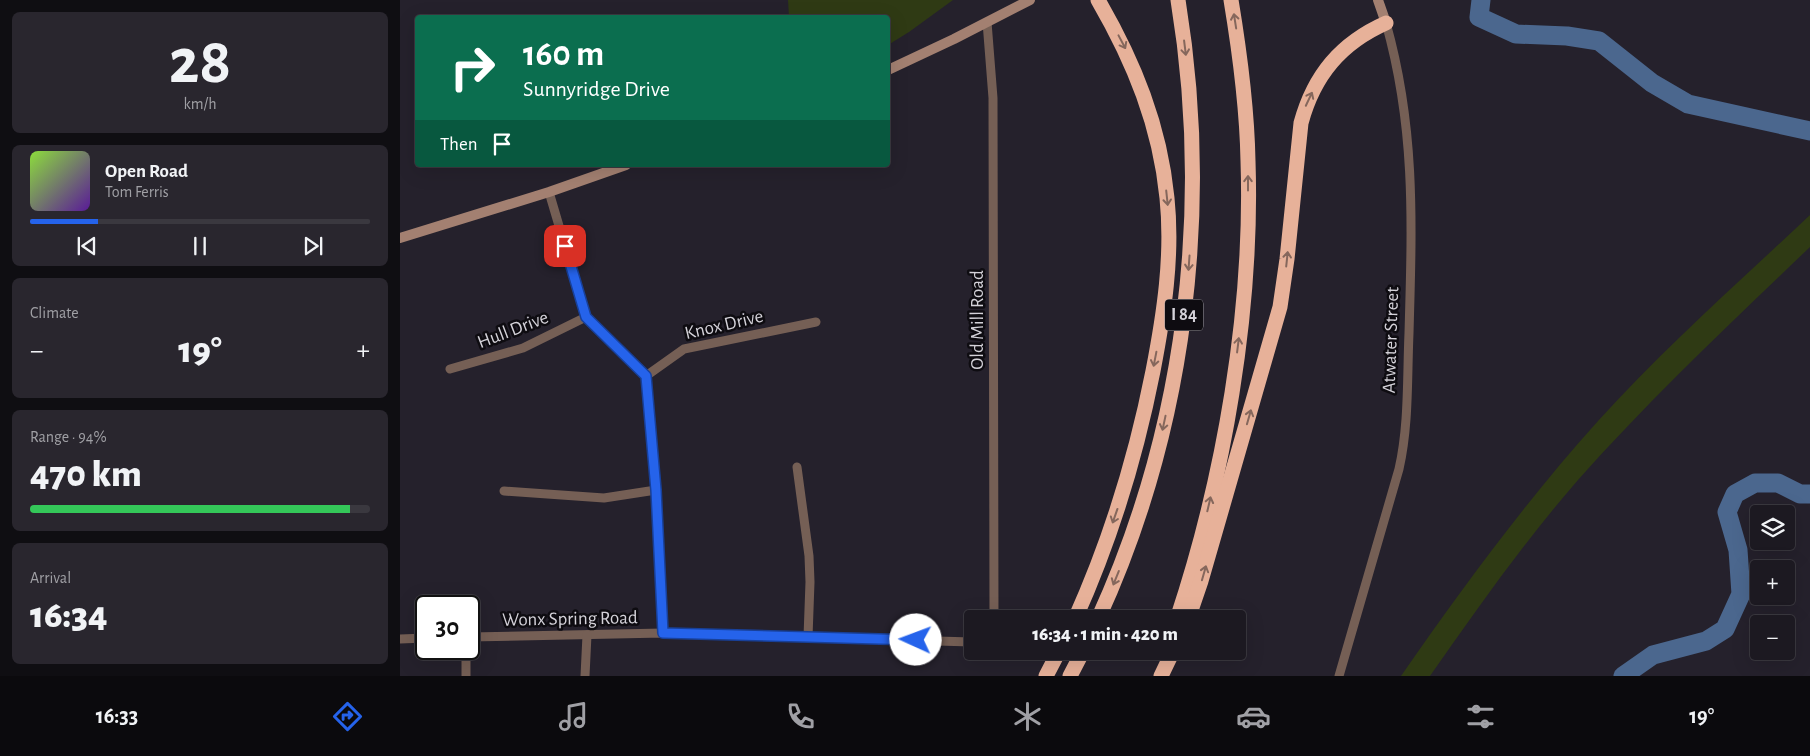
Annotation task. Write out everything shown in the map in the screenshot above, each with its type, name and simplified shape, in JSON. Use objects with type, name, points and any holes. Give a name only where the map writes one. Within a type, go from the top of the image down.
[{"type":"highway","points":[[1079,610],[1100,559],[1122,496],[1142,426],[1163,315],[1168,276],[1169,247],[1167,198],[1153,125],[1126,50],[1098,0]]},
{"type":"highway","name":"I 84","points":[[1102,610],[1130,541],[1153,468],[1170,394],[1184,317],[1191,241],[1192,163],[1189,88],[1178,0]]},
{"type":"highway","points":[[1180,610],[1202,536],[1215,480],[1230,395],[1243,301],[1247,254],[1248,162],[1243,83],[1232,0]]},
{"type":"highway","points":[[1191,610],[1202,581],[1280,307],[1299,141],[1306,105],[1323,73],[1334,59],[1361,36],[1386,23]]},
{"type":"highway","points":[[1046,676],[1054,660]]},
{"type":"highway","points":[[1070,676],[1078,660]]},
{"type":"highway","points":[[1160,676],[1164,660]]},
{"type":"highway","points":[[1160,676],[1168,660]]},
{"type":"main road","points":[[890,69],[1030,0]]},
{"type":"main road","name":"Atwater Street","points":[[1378,0],[1386,23]]},
{"type":"main road","points":[[400,238],[549,192],[620,167]]},
{"type":"street","name":"Old Mill Road","points":[[988,22],[993,98],[994,610]]},
{"type":"street","name":"Atwater Street","points":[[1339,676],[1399,470],[1406,435],[1412,236],[1411,179],[1403,96],[1393,46],[1386,23]]},
{"type":"street","points":[[549,192],[586,317],[646,376],[656,490],[663,633]]},
{"type":"street","name":"Hull Drive","points":[[450,369],[523,348],[586,317]]},
{"type":"street","name":"Knox Drive","points":[[646,376],[684,349],[816,322]]},
{"type":"street","points":[[797,467],[810,582],[808,637]]},
{"type":"street","points":[[504,491],[604,498],[656,490]]},
{"type":"street","name":"Wonx Spring Road","points":[[480,637],[663,633],[964,642]]},
{"type":"street","points":[[585,676],[587,635]]},
{"type":"street","points":[[400,639],[415,638]]},
{"type":"street","points":[[466,660],[466,676]]},
{"type":"green space","points":[[788,0],[953,0],[890,44],[890,15],[789,15]]},
{"type":"green space","points":[[1810,215],[1810,247],[1663,390],[1578,480],[1558,503],[1483,601],[1430,676],[1401,676],[1496,545],[1571,451],[1675,341]]},
{"type":"waterway","points":[[1481,0],[1479,17],[1516,34],[1567,36],[1599,41],[1652,83],[1688,104],[1810,131]]},
{"type":"waterway","points":[[1623,676],[1653,655],[1706,641],[1725,629],[1741,594],[1738,550],[1727,512],[1735,494],[1755,483],[1778,483],[1800,494],[1810,494]]},
{"type":"route","points":[[565,246],[586,317],[646,376],[656,490],[663,633],[916,640]]}]
